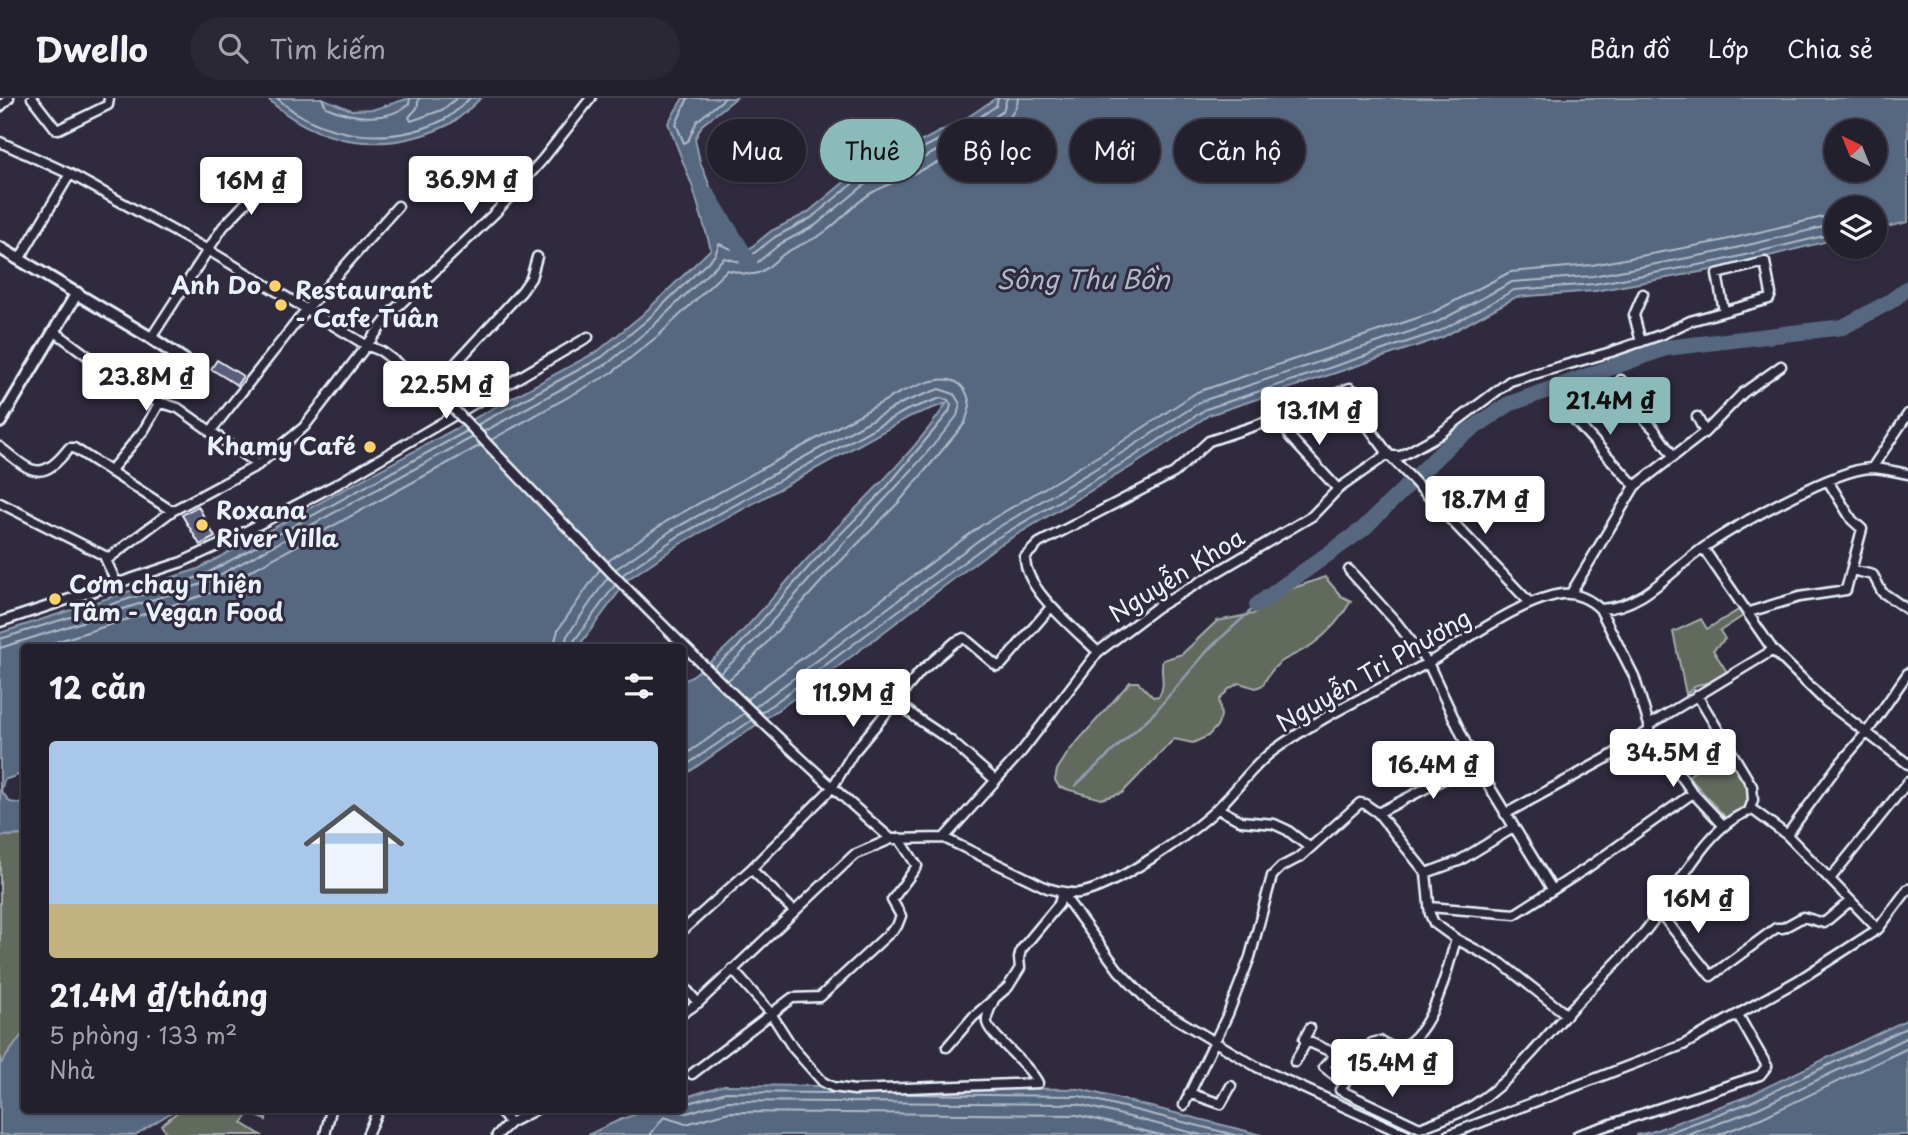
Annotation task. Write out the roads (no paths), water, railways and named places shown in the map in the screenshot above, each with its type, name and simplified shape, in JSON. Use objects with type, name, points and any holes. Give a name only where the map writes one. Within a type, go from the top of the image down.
[{"type":"street","points":[[0,107],[9,98]]},
{"type":"street","points":[[32,98],[56,129],[60,129],[108,105],[108,98]]},
{"type":"street","points":[[105,558],[114,556],[172,511],[258,465],[304,427],[393,311],[496,212],[591,98]]},
{"type":"street","points":[[0,142],[70,174],[208,250],[366,345],[382,351],[430,386],[623,586],[683,644]]},
{"type":"street","points":[[151,338],[223,227],[277,170]]},
{"type":"street","points":[[20,258],[70,174]]},
{"type":"street","points":[[210,432],[306,310],[398,206]]},
{"type":"street","points":[[0,248],[200,370]]},
{"type":"street","points":[[430,386],[454,365],[522,291],[531,278],[537,257]]},
{"type":"street","name":"Nguyễn Khoa","points":[[944,838],[994,779],[1022,751],[1098,652],[1156,608],[1312,516],[1338,489],[1378,460],[1401,456],[1437,436],[1510,381],[1641,342],[1676,326],[1769,299],[1771,295],[1765,262],[1717,275],[1724,311]]},
{"type":"street","points":[[0,422],[4,407],[77,293]]},
{"type":"street","points":[[1641,342],[1634,315],[1643,294]]},
{"type":"street","points":[[54,331],[143,397],[178,408],[258,465]]},
{"type":"street","points":[[0,622],[182,562],[329,488],[588,337]]},
{"type":"street","points":[[1724,826],[1693,793],[1649,728],[1634,676],[1600,609],[1594,603],[1571,593],[1635,486],[1705,432],[1743,393],[1781,366]]},
{"type":"street","points":[[1620,380],[1626,400],[1654,429],[1673,456]]},
{"type":"street","points":[[1098,652],[1051,607],[1026,569],[1025,557],[1039,543],[1174,473],[1209,441],[1353,389],[1360,399],[1359,409],[1363,420],[1390,456],[1530,603]]},
{"type":"street","points":[[1567,397],[1570,415],[1635,486]]},
{"type":"street","points":[[111,470],[144,430],[160,402]]},
{"type":"street","points":[[1872,468],[1908,414]]},
{"type":"street","points":[[1281,417],[1290,437],[1338,489]]},
{"type":"street","points":[[1697,417],[1705,432]]},
{"type":"street","points":[[0,447],[26,468],[50,469],[71,447],[172,511]]},
{"type":"street","points":[[1600,609],[1617,609],[1634,602],[1703,548],[1762,513],[1828,481],[1872,468],[1908,474]]},
{"type":"street","points":[[1749,612],[1799,597],[1846,590],[1862,529],[1852,520],[1828,481]]},
{"type":"street","points":[[0,503],[105,558],[117,584]]},
{"type":"street","points":[[1703,548],[1773,650],[1826,702],[1908,764]]},
{"type":"street","points":[[1349,570],[1396,622],[1428,663],[1475,764],[1552,890]]},
{"type":"street","points":[[1852,570],[1873,575],[1882,592],[1908,610]]},
{"type":"street","name":"Nguyễn Tri Phương","points":[[1062,893],[1079,893],[1096,888],[1175,843],[1217,808],[1270,753],[1322,718],[1428,663],[1530,603],[1571,593]]},
{"type":"street","points":[[686,926],[751,869],[832,788],[853,752],[920,672],[960,639],[969,640],[997,666],[1002,664],[1051,607]]},
{"type":"street","points":[[686,647],[832,788],[895,839],[917,866],[892,900],[901,916],[899,923],[820,997],[795,996],[770,1012],[721,1054],[692,1074]]},
{"type":"street","points":[[1505,814],[1607,758],[1697,695],[1773,650]]},
{"type":"street","points":[[1787,835],[1837,767],[1867,732],[1908,673]]},
{"type":"street","points":[[1697,695],[1752,786],[1753,800],[1749,811]]},
{"type":"street","points":[[896,701],[951,741],[994,779]]},
{"type":"street","points":[[1378,813],[1475,764]]},
{"type":"street","points":[[1830,879],[1908,782]]},
{"type":"street","points":[[1429,907],[1515,914],[1587,868],[1693,793]]},
{"type":"street","points":[[1184,1105],[1228,1014],[1250,957],[1272,876],[1281,867],[1300,857],[1360,803],[1378,813],[1426,873],[1429,907],[1434,923],[1456,939],[1501,963],[1567,1015]]},
{"type":"street","points":[[1217,808],[1241,821],[1274,824],[1287,830],[1309,847]]},
{"type":"street","points":[[1456,939],[1436,1009],[1405,1047],[1396,1049],[1380,1041],[1372,1043],[1340,1090],[1420,1128],[1476,1104],[1527,1062],[1660,913],[1705,845],[1724,826],[1749,811],[1753,810],[1787,835],[1878,929]]},
{"type":"street","points":[[1426,873],[1458,860],[1513,828]]},
{"type":"street","points":[[686,1011],[698,1003],[854,855],[895,839],[944,838],[1062,893],[1119,971],[1150,1003],[1257,1067],[1406,1135]]},
{"type":"street","points":[[751,869],[794,911]]},
{"type":"street","points":[[1448,1135],[1683,1045],[1797,981],[1878,929],[1908,889]]},
{"type":"street","points":[[947,1047],[973,1017],[994,1000],[1020,968],[1021,950],[1059,904],[1062,893]]},
{"type":"street","points":[[1660,913],[1711,976],[1776,928],[1783,928],[1803,917],[1824,923],[1850,901]]},
{"type":"street","points":[[732,969],[770,1012],[793,1048],[822,1082],[833,1087],[872,1091],[1038,1083],[1031,1070],[989,1031],[987,1021],[994,1000]]},
{"type":"street","points":[[686,989],[698,1003]]},
{"type":"street","points":[[1578,1135],[1760,1075],[1767,1066],[1738,1014]]},
{"type":"street","points":[[1310,1028],[1304,1039],[1336,1054],[1324,1067],[1343,1083]]},
{"type":"street","points":[[1295,1062],[1307,1041]]},
{"type":"street","points":[[1189,1093],[1221,1104],[1231,1086]]},
{"type":"street","points":[[324,1135],[330,1113]]},
{"type":"street","points":[[367,1135],[377,1113]]},
{"type":"street","points":[[502,1113],[510,1123]]},
{"type":"street","points":[[496,1135],[510,1123],[529,1113]]},
{"type":"water","points":[[267,98],[322,98],[351,110],[375,109],[410,98],[481,98],[448,125],[400,140],[376,142],[330,136],[308,127]]},
{"type":"water","name":"Sông Thu Bồn","points":[[683,98],[736,98],[707,119],[695,139],[700,162],[716,201],[723,234],[730,242],[749,249],[771,231],[807,213],[844,182],[924,182],[924,140],[938,133],[938,182],[1056,182],[1056,119],[964,119],[996,98],[1908,98],[1908,222],[1887,227],[1887,196],[1824,196],[1824,242],[1722,268],[1595,291],[1516,297],[1443,337],[1209,415],[1134,465],[996,547],[819,681],[686,774],[686,680],[734,640],[898,464],[947,403],[911,416],[680,544],[621,584],[623,586],[580,644],[21,644],[21,774],[4,780],[1,791],[10,802],[21,804],[21,835],[0,836],[0,633],[198,569],[598,351],[642,315],[711,249],[693,188],[668,123]]},
{"type":"water","points":[[1908,1019],[1908,1135],[1635,1135],[1651,1132],[1748,1096]]},
{"type":"water","points":[[21,1036],[21,1113],[170,1113],[135,1135],[0,1135],[0,1065]]},
{"type":"water","points":[[724,1085],[1080,1089],[1262,1135],[588,1135],[634,1115],[686,1113],[686,1097]]},
{"type":"waterway","points":[[707,194],[749,262]]},
{"type":"waterway","points":[[1257,605],[1363,529],[1451,443],[1509,404],[1666,348],[1843,327],[1891,301],[1908,288]]},
{"type":"waterway","points":[[1075,786],[1154,713],[1210,648],[1257,605]]},
{"type":"place","name":"Anh Do","points":[[275,286]]},
{"type":"place","name":"Restaurant - Cafe Tuân","points":[[281,305]]},
{"type":"place","name":"Khamy Café","points":[[370,447]]},
{"type":"place","name":"Roxana River Villa","points":[[202,525]]},
{"type":"place","name":"Cơm chay Thiện Tâm - Vegan Food","points":[[55,599]]}]
